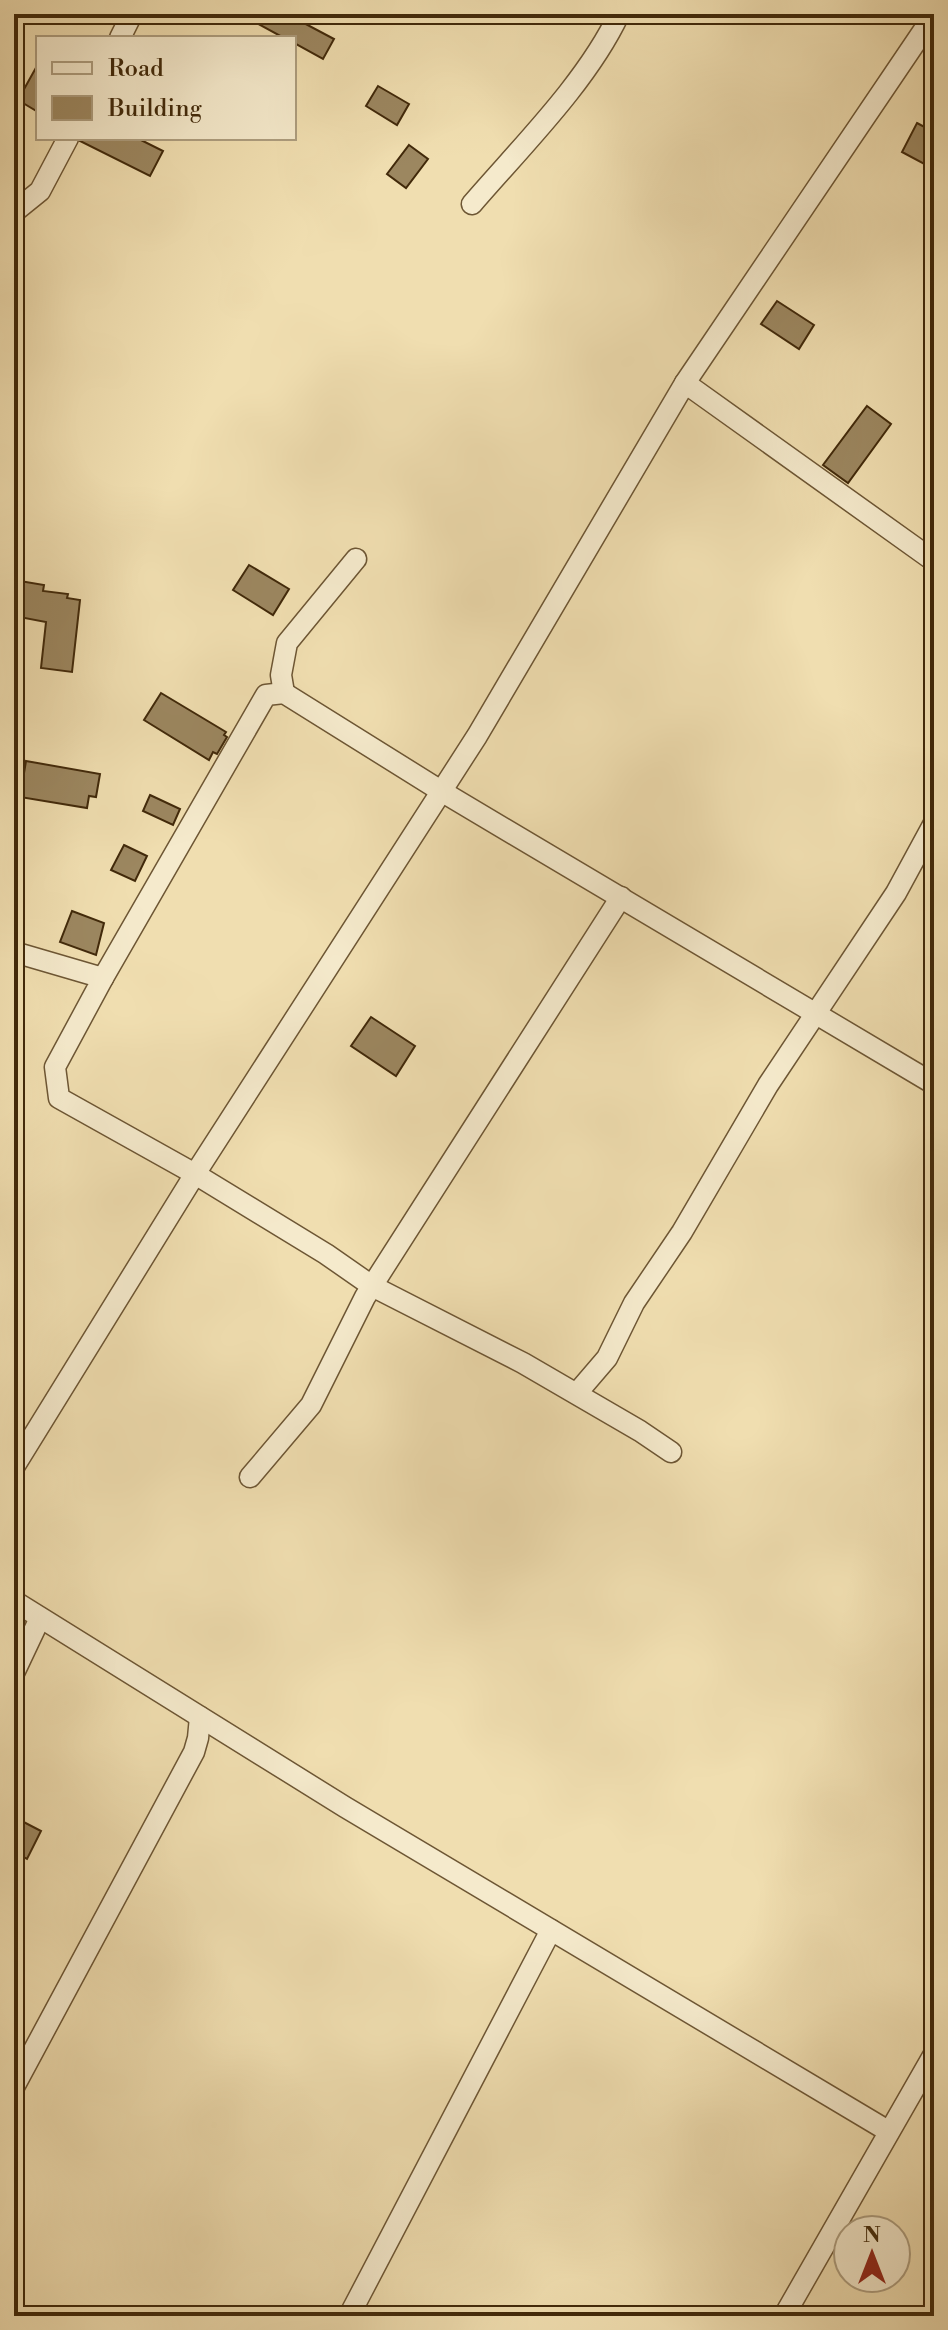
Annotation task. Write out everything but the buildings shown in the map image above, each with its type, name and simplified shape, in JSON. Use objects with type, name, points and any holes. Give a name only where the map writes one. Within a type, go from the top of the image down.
[{"type":"street","points":[[121,36],[132,14]]},
{"type":"street","points":[[472,204],[556,106],[608,38],[619,14]]},
{"type":"street","points":[[14,1467],[195,1174],[477,736],[685,383],[934,15]]},
{"type":"street","points":[[14,212],[40,191],[67,140]]},
{"type":"street","points":[[685,383],[934,561]]},
{"type":"street","points":[[284,693],[281,675],[287,643],[356,559]]},
{"type":"street","points":[[671,1452],[577,1393],[372,1286],[326,1254],[195,1174],[59,1098],[55,1067],[266,695],[284,693],[441,791],[818,1012],[934,1084]]},
{"type":"street","points":[[577,1393],[607,1358],[634,1303],[682,1232],[768,1085],[896,893],[934,823]]},
{"type":"street","points":[[250,1477],[311,1405],[372,1286],[621,897]]},
{"type":"street","points":[[14,952],[103,978]]},
{"type":"street","points":[[14,1601],[551,1930],[888,2131]]},
{"type":"street","points":[[14,1673],[40,1618]]},
{"type":"street","points":[[14,2087],[194,1752],[200,1717]]},
{"type":"street","points":[[349,2316],[551,1930]]},
{"type":"street","points":[[784,2316],[934,2054]]}]
